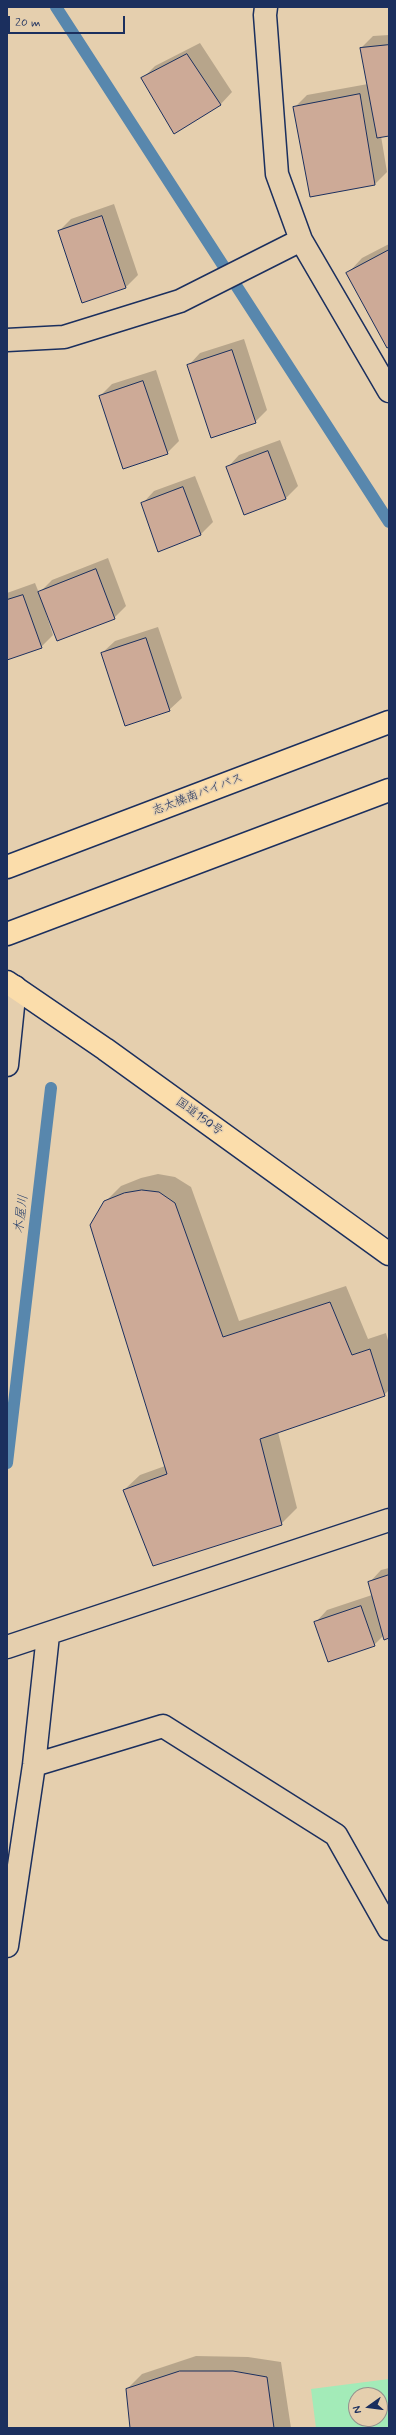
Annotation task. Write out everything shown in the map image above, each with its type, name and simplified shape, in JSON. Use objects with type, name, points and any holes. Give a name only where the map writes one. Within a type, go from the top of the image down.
[{"type":"highway","name":"志太榛南バイパス","points":[[7,867],[389,722]]},
{"type":"highway","points":[[7,934],[389,790]]},
{"type":"highway","name":"国道150号","points":[[11,984],[389,1254]]},
{"type":"street","points":[[266,7],[265,15],[278,174],[300,240],[389,391]]},
{"type":"street","points":[[7,340],[64,337],[180,301],[300,240]]},
{"type":"street","points":[[7,1065],[11,984]]},
{"type":"street","points":[[7,1647],[389,1520]]},
{"type":"street","points":[[7,1946],[34,1765],[48,1634]]},
{"type":"street","points":[[34,1765],[163,1726],[336,1835],[389,1929]]},
{"type":"green space","points":[[389,2379],[389,2428],[316,2428],[311,2389]]},
{"type":"building","points":[[389,45],[389,136],[377,138],[360,48]]},
{"type":"building","points":[[187,54],[221,105],[174,134],[141,78]]},
{"type":"building","points":[[360,94],[375,185],[310,197],[293,107]]},
{"type":"building","points":[[102,216],[126,288],[82,303],[58,231]]},
{"type":"building","points":[[389,250],[389,347],[387,348],[346,273]]},
{"type":"building","points":[[232,350],[256,423],[211,438],[187,365]]},
{"type":"building","points":[[143,381],[168,454],[123,469],[99,396]]},
{"type":"building","points":[[268,451],[286,499],[244,515],[226,467]]},
{"type":"building","points":[[183,487],[201,535],[158,552],[141,503]]},
{"type":"building","points":[[96,569],[115,619],[57,641],[38,592]]},
{"type":"building","points":[[23,595],[42,648],[7,660],[7,600]]},
{"type":"building","points":[[146,638],[170,711],[125,726],[101,653]]},
{"type":"building","points":[[142,1190],[159,1192],[175,1203],[223,1337],[330,1302],[352,1355],[370,1349],[385,1396],[260,1439],[282,1525],[153,1566],[123,1490],[167,1474],[90,1225],[104,1201],[124,1193]]},
{"type":"building","points":[[389,1575],[389,1638],[384,1640],[368,1582]]},
{"type":"building","points":[[361,1606],[375,1646],[328,1662],[314,1622]]},
{"type":"building","points":[[180,2371],[233,2371],[267,2377],[274,2428],[130,2428],[126,2389]]},
{"type":"waterway","points":[[56,7],[389,522]]},
{"type":"waterway","name":"木屋川","points":[[7,1463],[51,1088]]}]
